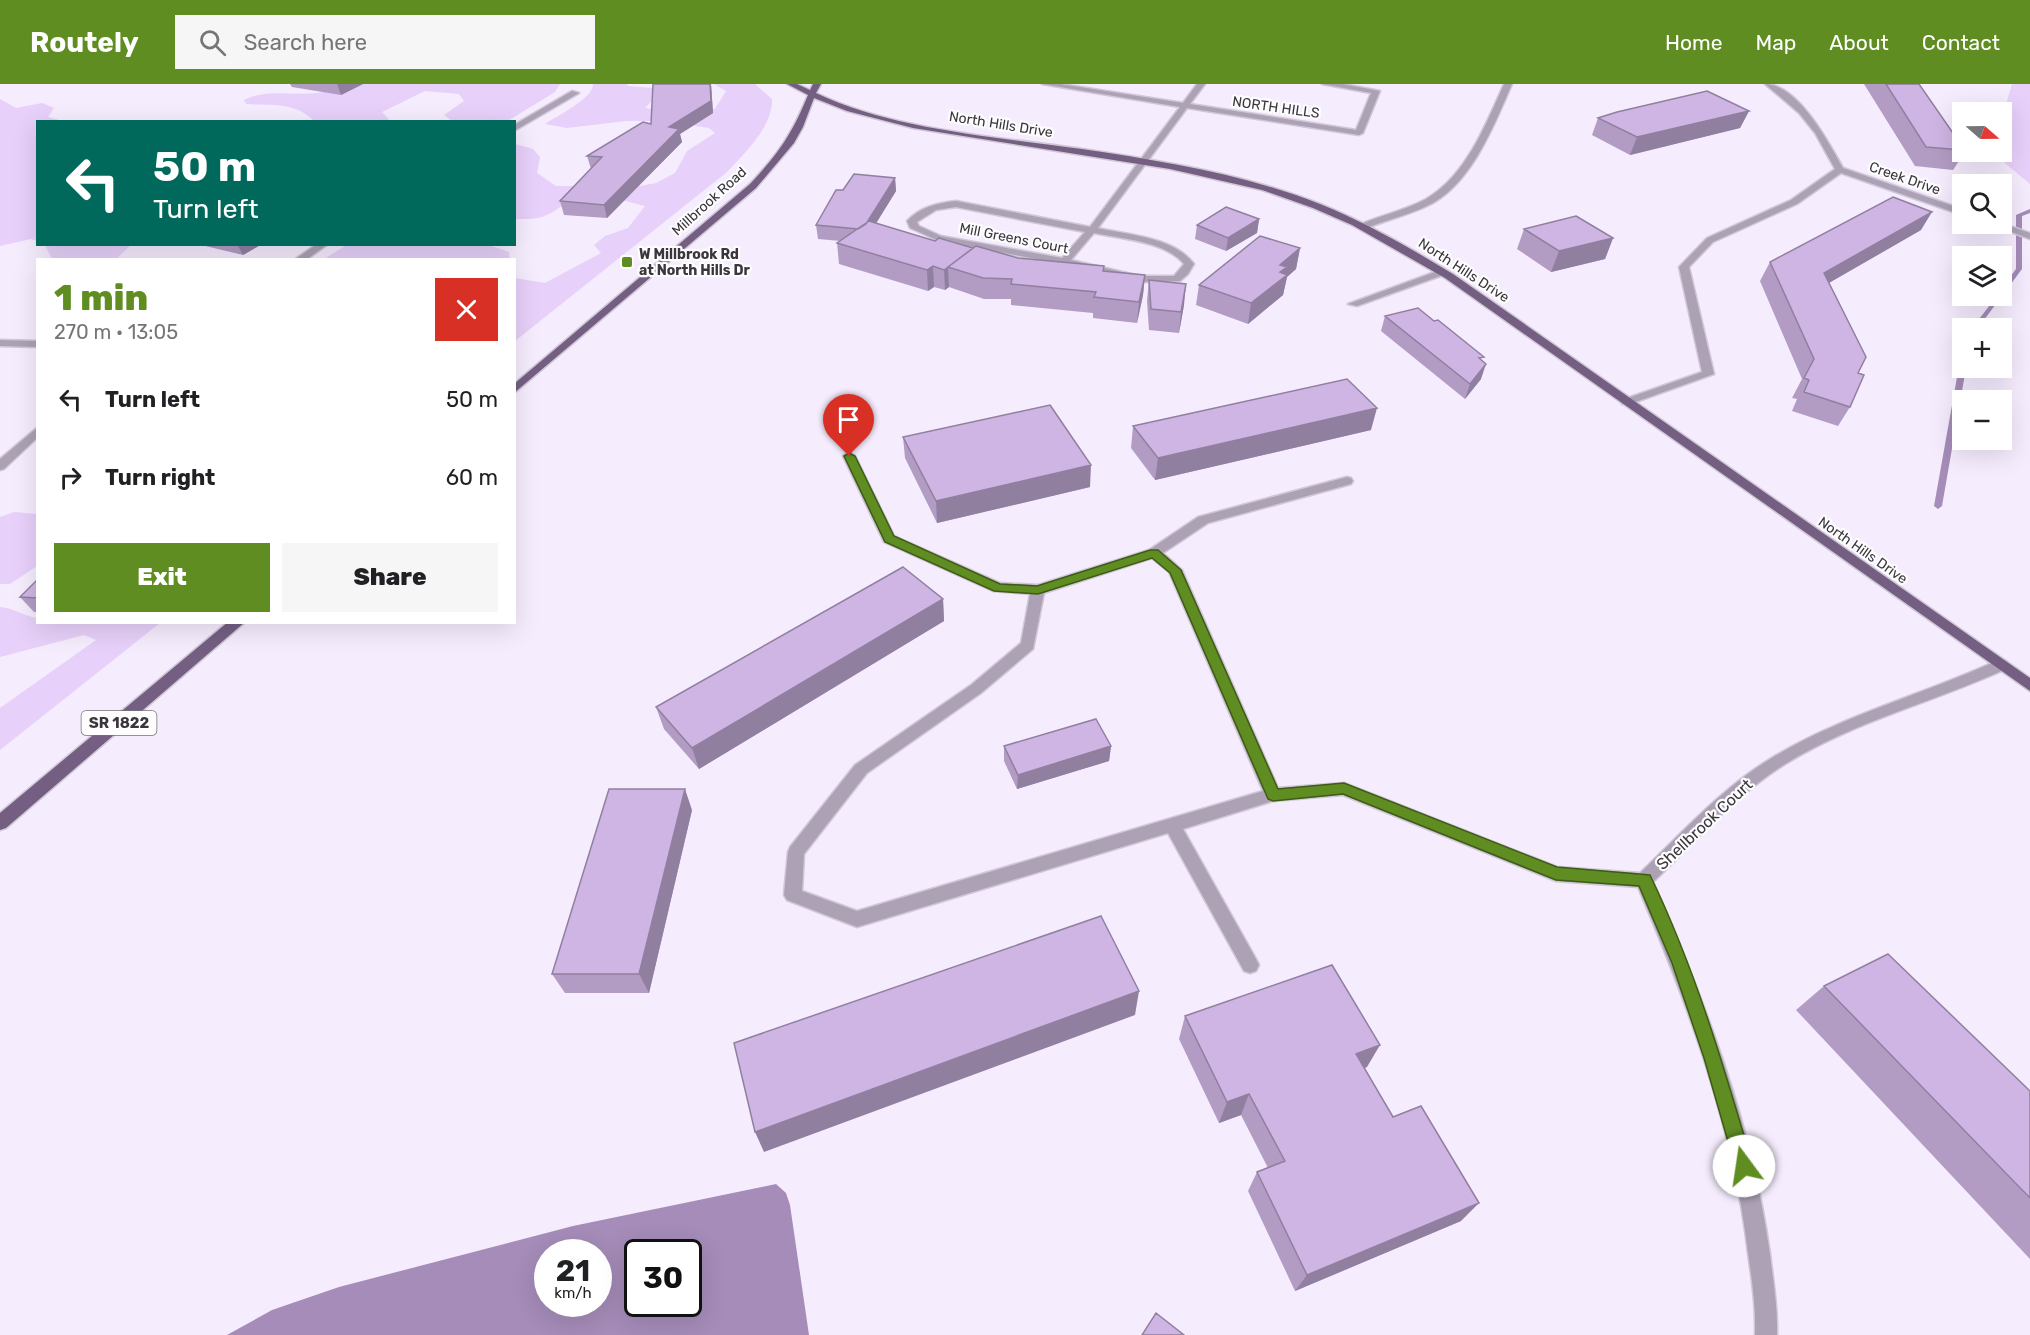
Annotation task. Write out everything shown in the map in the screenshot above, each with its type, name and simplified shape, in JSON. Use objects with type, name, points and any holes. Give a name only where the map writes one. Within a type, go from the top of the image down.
[{"type":"main road","name":"North Hills Drive","points":[[791,84],[810,95],[853,110],[908,123],[1206,173],[1295,197],[1364,226],[1443,272],[2030,686]]},
{"type":"main road","points":[[807,84],[810,95]]},
{"type":"main road","points":[[810,95],[818,84]]},
{"type":"main road","name":"Millbrook Road","points":[[516,388],[753,186],[780,156],[800,126],[810,95]]},
{"type":"main road","name":"SR 1822","points":[[0,823],[236,624]]},
{"type":"street","name":"NORTH HILLS","points":[[1046,84],[1359,133],[1376,91],[1326,84]]},
{"type":"street","name":"Mill Greens Court","points":[[1092,230],[1202,84]]},
{"type":"street","points":[[1364,226],[1430,201],[1451,186],[1468,160],[1508,84]]},
{"type":"street","points":[[1626,402],[1708,374],[1684,267],[1710,240],[1794,202],[1839,170],[1815,126],[1778,89],[1769,84]]},
{"type":"street","points":[[516,128],[574,93]]},
{"type":"street","name":"Creek Drive","points":[[1839,170],[1952,209]]},
{"type":"street","name":"Mill Greens Court","points":[[956,204],[1092,230],[1173,249],[1186,256],[1189,264],[1185,272],[1176,279],[1158,281],[1140,279],[1064,261],[939,238],[915,228],[912,221],[930,208],[956,204]]},
{"type":"street","points":[[1064,261],[1092,230]]},
{"type":"street","points":[[2012,230],[2030,236]]},
{"type":"street","points":[[302,258],[321,246]]},
{"type":"street","points":[[1353,304],[1443,272]]},
{"type":"street","points":[[0,344],[36,344]]},
{"type":"street","points":[[0,466],[36,432]]},
{"type":"street","points":[[849,456],[889,539],[998,588],[1038,590],[1154,553],[1203,520],[1347,481]]},
{"type":"street","points":[[1154,553],[1175,570],[1273,795]]},
{"type":"street","points":[[1038,590],[1028,645],[976,689],[861,770],[796,852],[793,895],[857,919],[1273,795],[1344,789],[1556,874],[1644,880]]},
{"type":"street","name":"Shellbrook Court","points":[[1766,1335],[1758,1239],[1741,1150],[1681,963],[1644,880],[1754,778],[1793,752],[1861,720],[1973,679],[2001,665]]},
{"type":"street","points":[[1172,825],[1250,965]]},
{"type":"shaded area","points":[[343,84],[560,84],[555,92],[509,120],[451,120],[444,115],[464,101],[459,94],[425,91],[382,112],[388,120],[313,120],[291,107],[246,104],[244,100],[269,94],[306,94],[331,90]]},
{"type":"shaded area","points":[[593,84],[627,84],[628,86],[653,88],[660,92],[645,108],[666,111],[715,109],[726,91],[714,84],[755,84],[772,99],[768,120],[763,129],[727,172],[516,340],[516,278],[545,283],[601,253],[594,245],[605,236],[628,228],[645,206],[618,199],[574,196],[547,215],[516,219],[516,144],[533,149],[540,157],[537,173],[556,186],[640,186],[656,183],[675,173],[687,151],[715,133],[709,128],[663,121],[626,121],[567,128],[545,124],[581,101],[592,89]]},
{"type":"shaded area","points":[[2012,84],[2030,84],[2030,184],[2004,162],[2012,162],[2012,102],[2007,102]]},
{"type":"shaded area","points":[[0,99],[16,108],[42,103],[54,108],[48,117],[59,120],[36,120],[36,241],[31,239],[0,246]]},
{"type":"shaded area","points":[[46,246],[130,246],[117,258],[52,258]]},
{"type":"shaded area","points":[[345,246],[491,246],[509,252],[510,258],[326,258]]},
{"type":"shaded area","points":[[14,512],[36,514],[36,567],[10,584],[0,584],[0,517]]},
{"type":"shaded area","points":[[0,607],[36,618],[36,624],[159,624],[0,750],[0,708],[96,640],[84,635],[0,657]]},
{"type":"shaded area","points":[[776,1184],[786,1193],[790,1205],[809,1335],[227,1335],[272,1310],[339,1287],[573,1226]]},
{"type":"building","points":[[653,84],[710,84],[711,101],[669,127],[679,129],[604,205],[560,201],[602,157],[587,156],[643,122],[651,124]]},
{"type":"building","points":[[1886,84],[1919,84],[1952,132],[1952,149],[1926,147]]},
{"type":"building","points":[[1707,91],[1749,111],[1637,137],[1598,118],[1617,112]]},
{"type":"building","points":[[854,174],[895,178],[866,224],[858,229],[816,225],[836,190],[843,190]]},
{"type":"building","points":[[1893,197],[1932,212],[1824,273],[1866,357],[1858,373],[1864,375],[1850,407],[1804,392],[1809,380],[1804,378],[1814,359],[1770,262]]},
{"type":"building","points":[[1226,207],[1259,219],[1228,238],[1197,225]]},
{"type":"building","points":[[1576,216],[1613,238],[1559,251],[1524,229]]},
{"type":"building","points":[[869,221],[935,241],[939,238],[973,248],[944,270],[933,266],[927,270],[837,243]]},
{"type":"building","points":[[1260,236],[1300,248],[1280,265],[1287,267],[1280,272],[1287,275],[1251,303],[1199,285]]},
{"type":"building","points":[[976,246],[1018,258],[1104,266],[1103,271],[1145,275],[1139,302],[1094,297],[1096,292],[1011,284],[1012,279],[983,278],[948,267]]},
{"type":"building","points":[[1149,280],[1186,284],[1181,312],[1151,309]]},
{"type":"building","points":[[1418,308],[1434,321],[1438,320],[1484,357],[1479,358],[1486,364],[1470,384],[1385,316]]},
{"type":"building","points":[[1347,379],[1377,408],[1158,458],[1133,426]]},
{"type":"building","points":[[1050,405],[1091,465],[936,501],[903,437]]},
{"type":"building","points":[[903,567],[943,599],[692,748],[656,707]]},
{"type":"building","points":[[36,581],[36,598],[20,597]]},
{"type":"building","points":[[1096,719],[1111,746],[1018,775],[1004,746]]},
{"type":"building","points":[[609,789],[685,789],[639,974],[552,974]]},
{"type":"building","points":[[1101,916],[1139,991],[755,1132],[734,1043]]},
{"type":"building","points":[[1888,954],[2030,1091],[2030,1198],[1824,986]]},
{"type":"building","points":[[1332,965],[1380,1045],[1356,1054],[1393,1117],[1421,1106],[1479,1203],[1307,1275],[1257,1172],[1285,1161],[1249,1094],[1227,1102],[1185,1016]]},
{"type":"building","points":[[1156,1313],[1184,1335],[1142,1335]]},
{"type":"waterway","points":[[2012,279],[2019,269],[2019,215],[2030,211]]},
{"type":"waterway","points":[[1983,318],[1992,306]]},
{"type":"waterway","points":[[1938,506],[1960,378]]},
{"type":"place","name":"W Millbrook Rd at North Hills Dr","points":[[627,262]]},
{"type":"route","points":[[849,456],[889,539],[998,588],[1038,590],[1154,553],[1175,570],[1273,795],[1344,789],[1556,874],[1644,880],[1681,963],[1713,1058],[1744,1166]]}]
